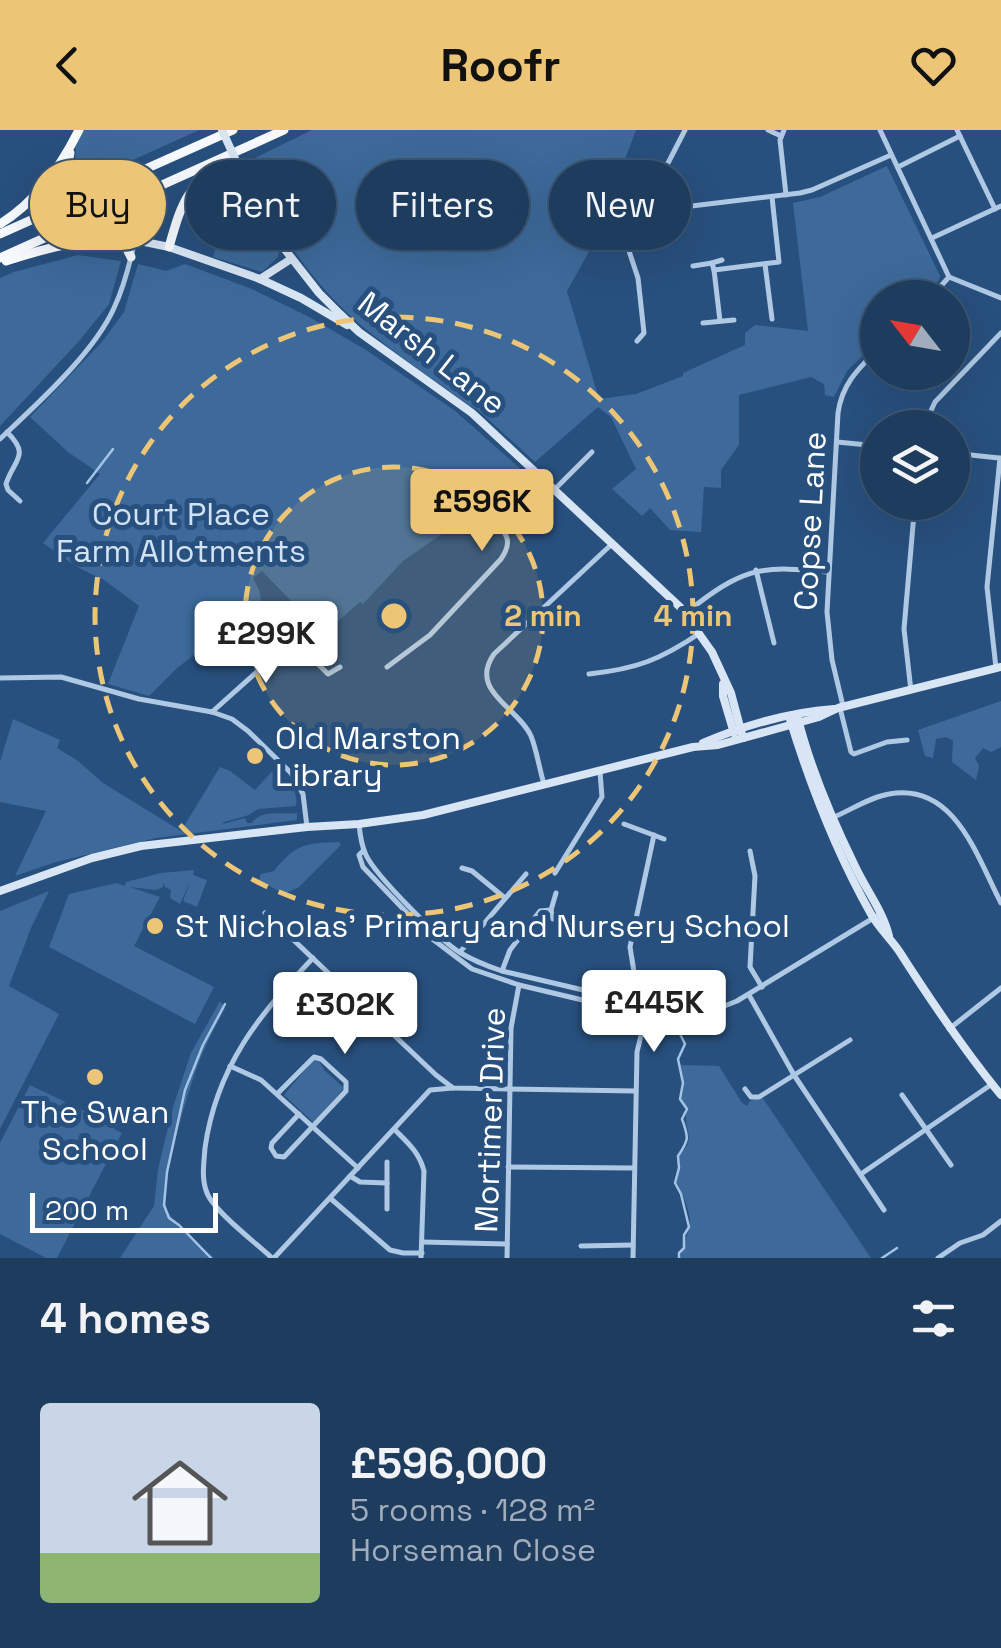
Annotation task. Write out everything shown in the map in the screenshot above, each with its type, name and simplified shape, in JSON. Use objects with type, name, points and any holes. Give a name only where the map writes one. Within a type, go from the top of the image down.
[{"type":"highway","points":[[0,224],[45,186],[79,130]]},
{"type":"highway","points":[[165,160],[233,130]]},
{"type":"highway","points":[[0,261],[284,130]]},
{"type":"highway","points":[[169,247],[178,213],[190,190],[204,176],[264,140]]},
{"type":"highway","points":[[69,160],[74,141]]},
{"type":"highway","points":[[0,234],[30,221]]},
{"type":"highway","points":[[0,261],[40,250]]},
{"type":"highway","points":[[128,250],[131,257]]},
{"type":"main road","name":"Marsh Lane","points":[[222,130],[272,233],[319,293],[360,332],[454,399],[668,594],[712,652],[731,693],[738,735]]},
{"type":"main road","points":[[166,246],[260,279],[360,332]]},
{"type":"main road","points":[[260,279],[291,259]]},
{"type":"main road","points":[[0,891],[92,858],[141,846],[359,824],[446,810],[792,719],[819,718],[840,708],[999,667]]},
{"type":"main road","points":[[792,719],[835,833],[877,916],[950,1028],[1001,1095]]},
{"type":"main road","points":[[693,747],[721,736],[738,735]]},
{"type":"main road","points":[[813,780],[835,833]]},
{"type":"street","points":[[670,160],[685,130]]},
{"type":"street","points":[[768,130],[782,133],[786,195]]},
{"type":"street","points":[[880,130],[949,277],[1001,298]]},
{"type":"street","points":[[898,168],[958,133],[998,207],[932,238]]},
{"type":"street","points":[[691,207],[812,190],[891,155]]},
{"type":"street","points":[[693,266],[779,262],[772,196]]},
{"type":"street","points":[[0,439],[97,337],[113,312],[133,250]]},
{"type":"street","points":[[628,250],[638,282],[644,333],[636,340]]},
{"type":"street","points":[[713,267],[722,260]]},
{"type":"street","points":[[766,264],[772,319]]},
{"type":"street","points":[[713,267],[720,321]]},
{"type":"street","points":[[946,280],[949,277]]},
{"type":"street","points":[[703,323],[734,320]]},
{"type":"street","points":[[932,410],[1001,333]]},
{"type":"street","name":"Copse Lane","points":[[860,368],[843,390],[838,408],[828,572],[832,660],[852,754],[907,740]]},
{"type":"street","points":[[8,432],[20,453],[6,484],[20,501]]},
{"type":"street","points":[[837,442],[860,444]]},
{"type":"street","points":[[555,489],[592,452]]},
{"type":"street","points":[[970,455],[1000,458],[988,587],[999,667]]},
{"type":"street","points":[[387,667],[430,634],[501,559],[508,540],[496,520],[496,506],[534,469]]},
{"type":"street","points":[[911,690],[904,629],[913,520]]},
{"type":"street","points":[[544,786],[531,736],[489,687],[487,668],[494,654],[613,543]]},
{"type":"street","points":[[756,570],[774,643]]},
{"type":"street","points":[[696,606],[732,580],[756,570],[828,572]]},
{"type":"street","points":[[588,674],[653,661],[700,634]]},
{"type":"street","points":[[212,712],[259,670],[303,649],[328,674],[340,667]]},
{"type":"street","points":[[248,656],[259,670]]},
{"type":"street","points":[[0,678],[61,677],[147,701],[212,712],[242,726],[283,764],[303,794],[307,827]]},
{"type":"street","points":[[555,873],[602,798],[600,772]]},
{"type":"street","points":[[832,818],[887,794],[918,794],[934,800],[956,819],[1001,903]]},
{"type":"street","points":[[359,824],[364,850],[379,874],[460,952],[502,971],[664,1010],[707,1013],[749,995],[877,916]]},
{"type":"street","points":[[624,824],[664,838]]},
{"type":"street","points":[[631,1002],[635,974],[630,946],[654,834]]},
{"type":"street","points":[[364,850],[359,860],[374,879],[437,944],[472,969],[519,985],[660,1018],[664,1010]]},
{"type":"street","points":[[750,851],[754,876],[750,967],[762,987]]},
{"type":"street","points":[[462,868],[472,871],[506,898]]},
{"type":"street","points":[[460,952],[526,874]]},
{"type":"street","points":[[553,920],[551,910],[556,892]]},
{"type":"street","points":[[502,971],[510,950],[540,911],[551,910]]},
{"type":"street","points":[[265,913],[453,1088]]},
{"type":"street","points":[[313,958],[256,1021],[218,1093],[207,1136],[203,1176],[216,1206],[273,1258],[430,1090],[436,1075]]},
{"type":"street","points":[[472,969],[476,961]]},
{"type":"street","name":"Mortimer Drive","points":[[507,1258],[511,1028],[519,985]]},
{"type":"street","points":[[950,1028],[1001,988]]},
{"type":"street","points":[[749,995],[794,1074],[884,1210]]},
{"type":"street","points":[[633,1258],[637,1052],[646,1015]]},
{"type":"street","points":[[745,1090],[751,1097],[759,1097],[850,1040]]},
{"type":"street","points":[[277,1094],[314,1057],[346,1082],[346,1091],[284,1157],[276,1156],[272,1144],[299,1114]]},
{"type":"street","points":[[230,1066],[261,1080],[358,1168]]},
{"type":"street","points":[[861,1174],[992,1084]]},
{"type":"street","points":[[430,1090],[635,1092]]},
{"type":"street","points":[[902,1094],[951,1165]]},
{"type":"street","points":[[330,1198],[390,1250],[422,1255],[424,1171],[420,1158],[394,1130]]},
{"type":"street","points":[[387,1162],[387,1209]]},
{"type":"street","points":[[508,1167],[634,1168]]},
{"type":"street","points":[[350,1176],[360,1182],[387,1184]]},
{"type":"street","points":[[938,1258],[1001,1221]]},
{"type":"street","points":[[422,1242],[507,1244]]},
{"type":"street","points":[[582,1246],[633,1245]]},
{"type":"green space","points":[[84,130],[199,130],[133,160],[75,160],[76,145]]},
{"type":"green space","points":[[312,130],[636,130],[625,160],[549,160],[549,250],[590,250],[567,291],[599,399],[636,394],[683,376],[745,345],[745,333],[755,325],[808,331],[793,203],[820,197],[887,166],[940,276],[939,280],[860,280],[860,358],[847,371],[834,397],[825,395],[824,384],[811,377],[739,395],[739,445],[721,470],[721,488],[704,487],[701,532],[670,530],[650,508],[642,516],[612,489],[636,469],[611,417],[598,407],[535,462],[477,409],[380,341],[330,295],[295,250],[336,250],[336,160],[251,160]]},
{"type":"green space","points":[[215,250],[279,252],[262,272],[213,257]]},
{"type":"green space","points":[[78,255],[121,261],[109,304],[0,426],[0,278]]},
{"type":"green space","name":"Court Place Farm Allotments","points":[[138,264],[166,271],[185,264],[252,289],[311,318],[454,410],[524,472],[521,478],[487,514],[481,507],[403,561],[363,604],[360,602],[323,634],[262,571],[253,578],[261,602],[176,669],[149,696],[108,684],[139,606],[43,543],[100,474],[68,452],[30,417],[102,342],[124,312]]},
{"type":"green space","points":[[1001,701],[1001,747],[991,752],[983,748],[975,758],[979,766],[976,780],[952,762],[953,741],[946,737],[936,739],[933,758],[925,756],[918,730]]},
{"type":"green space","points":[[13,719],[60,740],[57,748],[103,783],[181,831],[220,767],[255,790],[276,767],[296,795],[296,806],[258,809],[223,824],[245,818],[252,823],[260,816],[272,814],[297,813],[297,820],[156,838],[15,876],[46,811],[0,802],[0,762]]},
{"type":"green space","points":[[339,842],[341,845],[299,887],[284,894],[259,880],[261,874],[274,871],[288,855],[302,847]]},
{"type":"green space","points":[[194,870],[193,875],[207,880],[197,907],[183,901],[191,880],[180,904],[170,898],[171,890],[163,882],[163,887],[156,890],[130,887],[160,897],[134,946],[214,987],[195,1024],[49,947],[69,894],[116,883],[125,886],[126,882],[161,873]]},
{"type":"green space","points":[[49,891],[9,986],[59,1014],[0,1129],[0,911]]},
{"type":"green space","points":[[220,1001],[225,1008],[192,1082],[165,1195],[169,1213],[214,1258],[120,1258],[154,1206],[158,1169],[173,1107],[191,1053]]},
{"type":"green space","points":[[314,1059],[344,1088],[314,1123],[284,1095]]},
{"type":"green space","points":[[681,1065],[719,1066],[747,1106],[762,1097],[871,1258],[680,1258],[690,1225],[676,1183],[679,1158],[689,1139],[687,1109],[681,1100]]},
{"type":"green space","points":[[30,1085],[122,1133],[57,1258],[46,1258],[0,1234],[0,1143]]},
{"type":"waterway","points":[[87,483],[113,449]]},
{"type":"waterway","points":[[211,1258],[169,1218],[164,1205],[185,1090],[225,1004]]},
{"type":"waterway","points":[[674,1022],[685,1044],[678,1059],[683,1083],[680,1099],[687,1109],[682,1119],[687,1139],[678,1156],[675,1183],[689,1227],[679,1258]]},
{"type":"waterway","points":[[882,1258],[897,1248]]},
{"type":"place","name":"Old Marston Library","points":[[255,756]]},
{"type":"place","name":"St Nicholas' Primary and Nursery School","points":[[155,926]]},
{"type":"place","name":"The Swan School","points":[[95,1077]]}]
